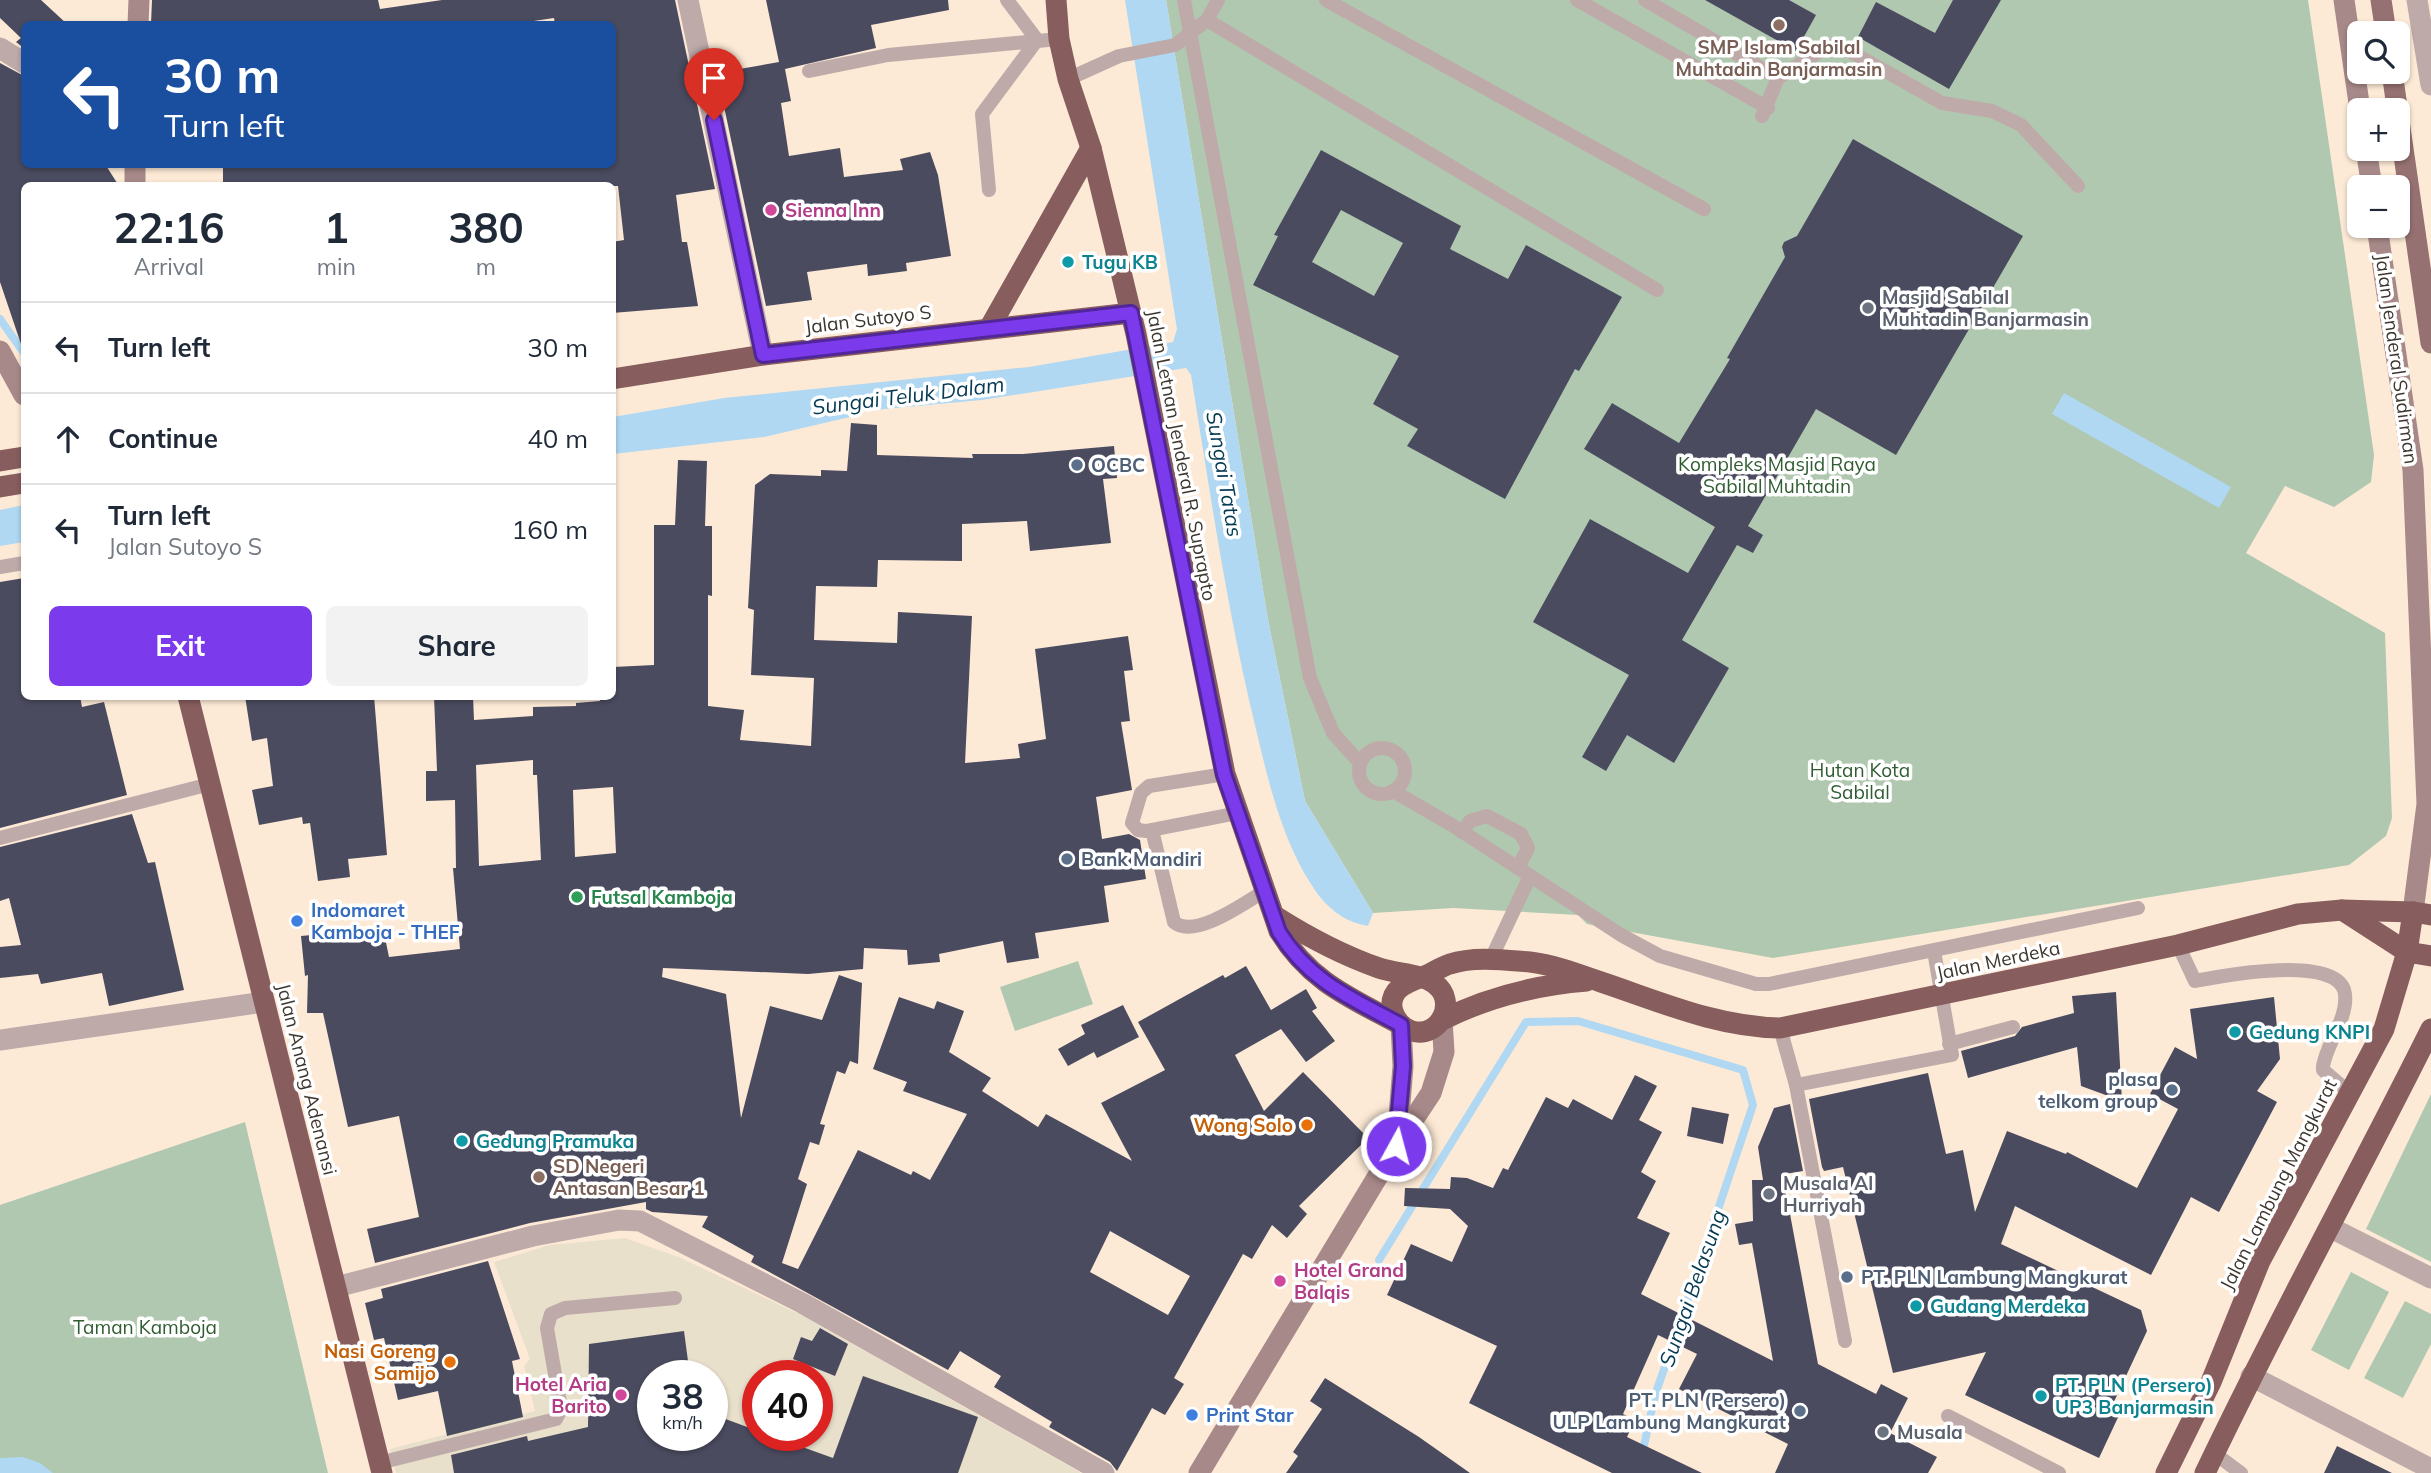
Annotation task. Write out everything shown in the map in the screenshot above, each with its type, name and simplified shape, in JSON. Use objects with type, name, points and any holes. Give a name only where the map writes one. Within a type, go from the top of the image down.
[{"type":"highway","name":"Jalan Letnan Jenderal R. Suprapto","points":[[1056,0],[1059,39],[1068,79],[1091,148],[1134,323],[1224,774],[1279,932],[1305,967],[1348,999],[1401,1025]]},
{"type":"highway","points":[[990,327],[1091,148]]},
{"type":"highway","name":"Jalan Sutoyo S","points":[[616,378],[763,355],[990,327],[1134,323]]},
{"type":"highway","points":[[0,461],[21,458]]},
{"type":"highway","points":[[0,487],[21,484]]},
{"type":"highway","name":"Jalan Anang Adenansi","points":[[189,700],[380,1468]]},
{"type":"highway","points":[[2342,910],[2407,952],[2431,956]]},
{"type":"highway","name":"Jalan Merdeka","points":[[1419,978],[1452,964],[1490,961],[1549,965],[1730,1025],[1780,1028],[2178,945],[2298,914],[2342,910],[2422,913]]},
{"type":"highway","name":"Jalan Lambung Mangkurat","points":[[2166,1473],[2211,1382],[2260,1261],[2384,1029],[2407,952],[2422,913]]},
{"type":"highway","points":[[1275,916],[1347,957],[1434,983],[1441,989],[1446,1004],[1442,1020]]},
{"type":"highway","points":[[1419,978],[1402,985],[1392,1000],[1395,1018],[1401,1025],[1423,1032],[1472,1005],[1515,993],[1596,980]]},
{"type":"highway","points":[[2205,1473],[2251,1376],[2332,1228],[2431,1029]]},
{"type":"main road","points":[[138,21],[139,0]]},
{"type":"main road","points":[[2344,0],[2358,98]]},
{"type":"main road","points":[[2381,0],[2384,21]]},
{"type":"main road","name":"Jalan Jenderal Sudirman","points":[[2394,84],[2431,344]]},
{"type":"main road","name":"Jalan Jenderal Sudirman","points":[[2379,238],[2413,470],[2427,804],[2422,913]]},
{"type":"main road","points":[[0,351],[21,387]]},
{"type":"main road","points":[[1199,1473],[1396,1146],[1425,1105],[1436,1083],[1444,1052],[1442,1020]]},
{"type":"main road","points":[[1396,1146],[1403,1066],[1401,1025]]},
{"type":"street","points":[[688,0],[763,355]]},
{"type":"street","points":[[2417,0],[2431,85]]},
{"type":"street","points":[[0,48],[21,60]]},
{"type":"street","points":[[0,1040],[264,1002]]},
{"type":"street","points":[[336,1287],[533,1236],[619,1220],[640,1221],[802,1303],[1104,1473]]},
{"type":"street","points":[[2332,1228],[2431,1278]]},
{"type":"street","points":[[2251,1376],[2431,1469]]},
{"type":"lane","points":[[1007,0],[1037,40]]},
{"type":"lane","points":[[1184,0],[1310,678],[1333,733],[1360,763]]},
{"type":"lane","points":[[1068,79],[1131,52],[1175,45],[1207,20],[1218,0]]},
{"type":"lane","points":[[1326,0],[1704,209]]},
{"type":"lane","points":[[1577,0],[1765,112],[1778,78],[1828,46],[1846,48],[1942,103],[1992,111],[2021,125],[2078,187]]},
{"type":"lane","points":[[1645,0],[1778,78]]},
{"type":"lane","points":[[1207,20],[1657,290]]},
{"type":"lane","points":[[809,71],[888,55],[1059,39]]},
{"type":"lane","points":[[989,190],[982,114],[1037,40]]},
{"type":"lane","points":[[0,567],[21,564]]},
{"type":"lane","points":[[1393,791],[1403,780],[1405,773],[1397,754],[1377,748],[1363,756],[1360,779],[1370,791],[1393,791],[1660,956],[1756,984],[1769,984],[2138,908]]},
{"type":"lane","points":[[1224,774],[1156,784],[1144,790],[1132,823],[1138,830],[1152,830],[1238,813]]},
{"type":"lane","points":[[0,838],[210,784]]},
{"type":"lane","points":[[1462,832],[1470,821],[1487,816],[1521,834],[1528,842],[1524,872],[1490,961]]},
{"type":"lane","points":[[1152,830],[1174,922],[1179,927],[1199,927],[1266,890]]},
{"type":"lane","points":[[2178,945],[2195,981],[2285,970],[2309,970],[2333,979],[2345,992],[2345,1006],[2323,1062],[2323,1070],[2350,1093]]},
{"type":"lane","points":[[1796,1084],[1952,1055],[1934,951]]},
{"type":"lane","points":[[1949,1044],[2013,1027]]},
{"type":"lane","points":[[1780,1028],[1796,1084],[1845,1341]]},
{"type":"lane","points":[[380,1468],[556,1419],[561,1409],[547,1328],[551,1314],[565,1308],[676,1297]]},
{"type":"lane","points":[[1948,1416],[2059,1473]]},
{"type":"lane","points":[[2214,1453],[2241,1473]]},
{"type":"shaded area","points":[[625,1238],[681,1258],[805,1317],[1081,1473],[396,1473],[390,1449],[535,1411],[524,1366],[530,1359],[494,1262],[549,1245]]},
{"type":"green space","name":"Kompleks Masjid Raya Sabilal Muhtadin","points":[[1166,0],[2308,0],[2374,455],[2371,482],[2334,507],[2285,486],[2246,553],[2385,633],[2392,818],[2386,836],[2349,865],[1773,958],[1587,924],[1578,915],[1453,908],[1373,913],[1305,801],[1268,620]]},
{"type":"green space","points":[[1078,961],[1093,1004],[1015,1031],[1000,987]]},
{"type":"green space","points":[[2431,1094],[2431,1262],[2366,1229]]},
{"type":"green space","name":"Taman Kamboja","points":[[245,1122],[328,1473],[0,1473],[0,1205]]},
{"type":"green space","points":[[2351,1272],[2389,1292],[2349,1370],[2311,1350]]},
{"type":"green space","points":[[2405,1301],[2431,1314],[2431,1344],[2403,1398],[2364,1378]]},
{"type":"water","points":[[1125,0],[1166,0],[1268,620],[1305,801],[1373,913],[1368,926],[1342,916],[1320,897],[1296,857],[1279,814],[1245,682],[1191,375],[1186,368],[982,400],[852,412],[850,417],[764,437],[616,454],[616,416],[724,398],[1029,367],[1173,342],[1177,329]]},
{"type":"water","points":[[2064,393],[2231,487],[2219,508],[2052,414]]},
{"type":"water","points":[[21,506],[21,542],[0,546],[0,510]]},
{"type":"water","points":[[23,1457],[40,1463],[53,1473],[0,1473],[0,1458]]},
{"type":"building","points":[[0,0],[41,0],[64,21],[21,21],[21,38],[0,18]]},
{"type":"building","points":[[152,0],[378,0],[380,9],[442,0],[675,0],[715,189],[676,195],[682,242],[687,242],[698,306],[616,313],[616,241],[624,240],[616,182],[223,182],[223,168],[616,168],[616,21],[554,21],[554,18],[534,21],[151,21]]},
{"type":"building","points":[[766,0],[948,0],[949,10],[871,25],[876,48],[785,69],[791,101],[781,103],[789,156],[840,148],[844,177],[903,170],[900,159],[930,152],[938,175],[951,256],[906,263],[907,271],[868,276],[867,264],[807,272],[812,300],[766,306],[717,73],[779,62]]},
{"type":"building","points":[[1705,0],[1789,0],[1816,15],[1796,51]]},
{"type":"building","points":[[1953,0],[2001,0],[1949,89],[1858,37],[1876,2],[1935,33]]},
{"type":"building","points":[[0,63],[21,74],[21,168],[108,168],[116,182],[21,182],[21,344],[0,282]]},
{"type":"building","points":[[1853,139],[2023,236],[1896,455],[1816,409],[1748,526],[1763,535],[1753,553],[1737,545],[1682,640],[1729,668],[1674,763],[1627,735],[1606,771],[1582,757],[1629,675],[1533,622],[1590,519],[1688,573],[1715,527],[1584,449],[1612,403],[1679,443],[1730,359],[1727,358],[1785,257],[1782,247],[1784,242],[1797,236]]},
{"type":"building","points":[[1321,150],[1461,226],[1450,249],[1508,279],[1526,245],[1622,297],[1579,371],[1575,369],[1505,499],[1407,446],[1418,429],[1373,404],[1399,356],[1253,285],[1278,236],[1274,235]],"holes":[[[1341,210],[1403,243],[1374,296],[1312,262]]]},
{"type":"building","points":[[851,423],[877,425],[877,455],[973,458],[972,454],[1023,454],[1114,446],[1117,478],[1103,479],[1111,543],[1030,551],[1027,521],[962,524],[962,561],[878,560],[877,587],[816,586],[814,640],[897,643],[898,612],[972,616],[965,763],[1020,758],[1018,744],[1046,739],[1035,649],[1128,636],[1133,670],[1124,671],[1130,721],[1121,722],[1132,790],[1096,797],[1102,839],[1129,834],[1140,840],[1146,879],[1104,886],[1109,922],[1035,933],[1039,958],[1007,963],[1003,941],[939,954],[940,962],[908,965],[907,950],[864,948],[863,969],[808,974],[663,968],[662,977],[726,994],[741,1118],[770,1006],[822,1020],[839,975],[862,983],[858,1064],[850,1061],[845,1074],[837,1071],[820,1124],[825,1125],[819,1145],[810,1142],[798,1179],[807,1184],[782,1263],[798,1269],[858,1150],[911,1175],[913,1171],[930,1180],[967,1114],[903,1091],[907,1082],[873,1069],[899,997],[934,1009],[937,1001],[964,1011],[949,1052],[991,1078],[982,1091],[1038,1127],[1046,1114],[1132,1161],[1101,1103],[1165,1070],[1138,1022],[1223,975],[1225,978],[1246,966],[1271,1010],[1306,989],[1317,1008],[1312,1011],[1335,1041],[1306,1062],[1281,1029],[1235,1055],[1264,1111],[1303,1072],[1368,1138],[1299,1206],[1307,1214],[1287,1238],[1272,1225],[1252,1259],[1243,1254],[1174,1378],[1184,1384],[1165,1415],[1152,1408],[1117,1471],[1110,1462],[1049,1427],[1052,1422],[994,1387],[1001,1376],[960,1351],[948,1370],[751,1262],[754,1256],[702,1227],[708,1216],[652,1212],[646,1209],[646,1202],[530,1223],[375,1263],[367,1229],[419,1217],[399,1116],[348,1127],[323,1013],[307,1013],[308,975],[305,976],[301,936],[333,933],[333,938],[383,928],[389,957],[460,949],[453,868],[456,868],[455,800],[426,801],[426,771],[437,771],[434,700],[473,700],[474,720],[533,716],[533,707],[576,706],[576,703],[616,700],[616,667],[654,665],[654,525],[675,525],[678,460],[707,461],[705,526],[712,526],[712,596],[708,595],[708,706],[744,710],[740,740],[811,746],[814,678],[751,675],[754,610],[748,608],[755,485],[770,474],[821,476],[821,470],[847,471]],"holes":[[[533,760],[533,775],[537,775],[541,860],[479,866],[476,765]],[[613,787],[616,853],[575,857],[573,790]],[[1110,1231],[1190,1276],[1168,1315],[1090,1272]]]},
{"type":"building","points":[[21,578],[21,700],[81,700],[82,707],[104,702],[127,795],[0,828],[0,582]]},
{"type":"building","points":[[246,700],[374,700],[387,855],[348,859],[350,877],[318,881],[310,823],[303,824],[302,817],[259,825],[252,790],[273,786],[267,738],[252,741]]},
{"type":"building","points":[[132,814],[148,863],[155,862],[184,990],[109,1006],[102,973],[41,984],[38,974],[0,978],[0,947],[21,945],[9,898],[0,901],[0,847]]},
{"type":"building","points":[[2116,992],[2122,1101],[2081,1086],[2077,1047],[1968,1078],[1961,1051],[2015,1036],[2022,1027],[2074,1013],[2072,996]]},
{"type":"building","points":[[2274,997],[2280,1059],[2257,1091],[2277,1102],[2219,1212],[2191,1197],[2151,1275],[2015,1206],[2001,1244],[2141,1310],[2147,1331],[2112,1406],[2121,1411],[2099,1458],[1965,1395],[1986,1352],[1893,1373],[1843,1167],[1824,1171],[1822,1167],[1809,1099],[1928,1073],[1946,1154],[1963,1150],[1975,1212],[2007,1131],[2066,1154],[2067,1152],[2137,1188],[2178,1109],[2150,1094],[2175,1047],[2197,1059],[2190,1009]]},
{"type":"building","points":[[1123,1005],[1139,1037],[1097,1058],[1094,1052],[1068,1066],[1058,1049],[1085,1034],[1081,1025]]},
{"type":"building","points":[[1635,1075],[1657,1086],[1639,1120],[1662,1132],[1641,1172],[1656,1181],[1637,1218],[1670,1233],[1641,1294],[1773,1361],[1752,1243],[1739,1245],[1735,1224],[1753,1221],[1752,1180],[1763,1180],[1758,1147],[1774,1108],[1790,1104],[1803,1171],[1785,1174],[1787,1215],[1790,1214],[1818,1364],[1876,1394],[1881,1384],[1908,1398],[1890,1433],[1937,1457],[1928,1473],[1775,1473],[1788,1444],[1679,1389],[1697,1354],[1658,1335],[1623,1414],[1635,1420],[1627,1437],[1702,1473],[1612,1473],[1469,1403],[1497,1346],[1387,1295],[1411,1244],[1452,1262],[1468,1226],[1450,1209],[1404,1206],[1405,1188],[1450,1189],[1451,1177],[1467,1178],[1493,1188],[1503,1168],[1508,1170],[1546,1097],[1568,1108],[1573,1099],[1612,1120]]},
{"type":"building","points":[[1692,1107],[1729,1114],[1723,1144],[1687,1136]]},
{"type":"building","points":[[488,1261],[520,1359],[512,1361],[523,1417],[447,1436],[438,1391],[398,1400],[384,1338],[374,1340],[365,1303],[383,1298],[381,1289]]},
{"type":"building","points":[[820,1328],[848,1344],[835,1376],[833,1360],[793,1359],[801,1337],[812,1341]]},
{"type":"building","name":"Hotel Aria Barito","points":[[684,1331],[688,1360],[637,1360],[637,1451],[728,1451],[728,1420],[742,1425],[742,1451],[814,1451],[833,1458],[863,1376],[978,1417],[958,1473],[454,1473],[451,1455],[527,1436],[528,1441],[588,1427],[589,1344]]},
{"type":"building","points":[[1325,1378],[1419,1437],[1470,1473],[1286,1473],[1298,1456],[1293,1452],[1322,1409],[1310,1401]]},
{"type":"building","points":[[2337,1446],[2392,1473],[2324,1473]]},
{"type":"waterway","points":[[0,319],[21,349]]},
{"type":"waterway","points":[[1379,1260],[1526,1022],[1578,1021],[1743,1070],[1753,1105],[1680,1323]]},
{"type":"waterway","name":"Sungai Belasung","points":[[1638,1473],[1655,1395],[1676,1335]]},
{"type":"place","name":"SMP Islam Sabilal Muhtadin Banjarmasin","points":[[1779,25]]},
{"type":"place","name":"Sienna Inn","points":[[771,210]]},
{"type":"place","name":"Tugu KB","points":[[1068,262]]},
{"type":"place","name":"Masjid Sabilal Muhtadin Banjarmasin","points":[[1868,308]]},
{"type":"place","name":"OCBC","points":[[1077,465]]},
{"type":"place","name":"Bank Mandiri","points":[[1067,859]]},
{"type":"place","name":"Futsal Kamboja","points":[[577,897]]},
{"type":"place","name":"Indomaret Kamboja - THEF","points":[[297,921]]},
{"type":"place","name":"Gedung KNPI","points":[[2235,1032]]},
{"type":"place","name":"plasa telkom group","points":[[2172,1090]]},
{"type":"place","name":"Wong Solo","points":[[1307,1125]]},
{"type":"place","name":"Gedung Pramuka","points":[[462,1141]]},
{"type":"place","name":"SD Negeri Antasan Besar 1","points":[[539,1177]]},
{"type":"place","name":"Musala Al Hurriyah","points":[[1769,1194]]},
{"type":"place","name":"PT. PLN Lambung Mangkurat","points":[[1847,1277]]},
{"type":"place","name":"Hotel Grand Balqis","points":[[1280,1281]]},
{"type":"place","name":"Gudang Merdeka","points":[[1916,1306]]},
{"type":"place","name":"Nasi Goreng Samijo","points":[[450,1362]]},
{"type":"place","name":"Hotel Aria Barito","points":[[621,1395]]},
{"type":"place","name":"PT. PLN (Persero) UP3 Banjarmasin","points":[[2041,1396]]},
{"type":"place","name":"PT. PLN (Persero) ULP Lambung Mangkurat","points":[[1800,1411]]},
{"type":"place","name":"Print Star","points":[[1192,1415]]},
{"type":"place","name":"Musala","points":[[1883,1432]]},
{"type":"route","points":[[714,120],[763,355],[1131,313],[1224,774],[1279,932],[1288,946],[1305,967],[1333,989],[1401,1025],[1403,1066],[1396,1146]]},
{"type":"water label","name":"Sungai Teluk Dalam","points":[[908,395]]},
{"type":"water label","name":"Sungai Tatas","points":[[1225,474]]},
{"type":"park label","name":"Hutan Kota Sabilal","points":[[1860,781]]}]
